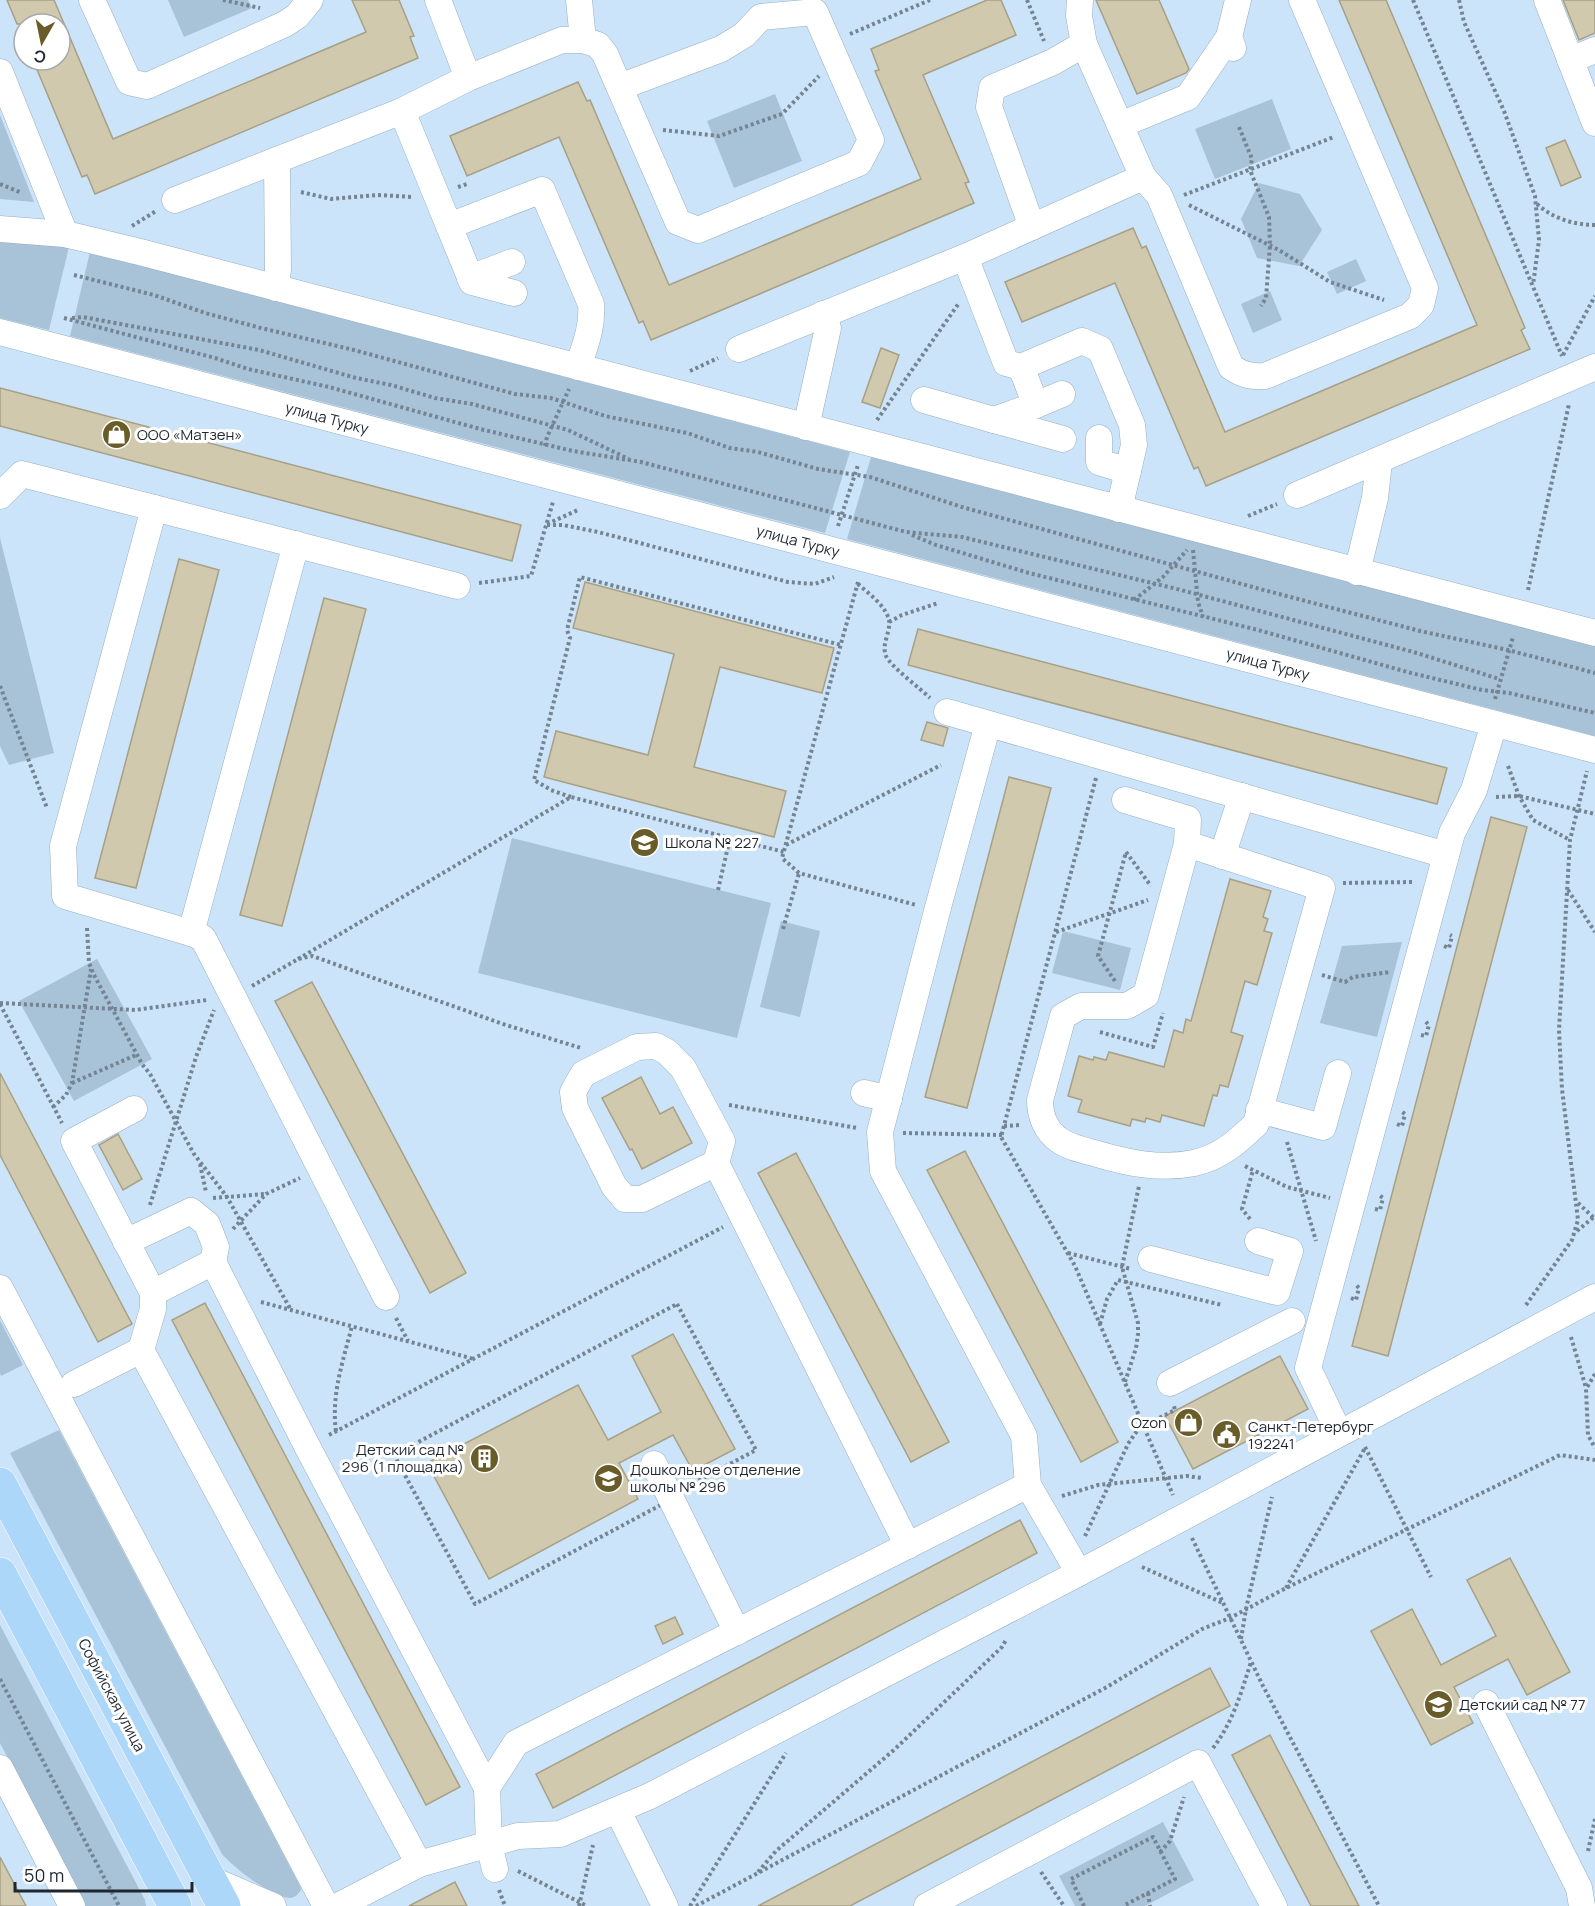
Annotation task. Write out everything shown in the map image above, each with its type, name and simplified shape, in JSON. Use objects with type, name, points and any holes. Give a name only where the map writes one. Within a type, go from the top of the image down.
[{"type":"main road","name":"Софийская улица","points":[[0,1484],[217,1892]]},
{"type":"main road","points":[[0,1574],[169,1901]]},
{"type":"main road","points":[[58,1684],[96,1664]]},
{"type":"street","points":[[92,0],[129,82],[147,86],[285,24],[297,16],[310,0]]},
{"type":"street","points":[[438,0],[468,78]]},
{"type":"street","points":[[579,0],[583,40]]},
{"type":"street","points":[[1080,0],[1079,16],[1084,44],[1143,177],[1159,195],[1168,201],[1231,367],[1241,374],[1252,377],[1265,376],[1410,316],[1421,305],[1425,288],[1302,0]]},
{"type":"street","points":[[1120,125],[1188,96],[1231,43],[1238,0]]},
{"type":"street","points":[[1546,0],[1595,123]]},
{"type":"street","points":[[168,204],[402,111],[468,78],[562,40],[583,40],[598,45],[605,54],[678,222],[698,230],[859,163],[871,140],[815,12],[761,17],[744,35],[721,49],[620,87]]},
{"type":"street","points":[[1032,226],[989,107],[992,88],[1053,62],[1084,44]]},
{"type":"street","points":[[1570,60],[1595,50]]},
{"type":"street","points":[[0,72],[65,234]]},
{"type":"street","points":[[402,111],[472,282],[514,293]]},
{"type":"street","points":[[276,288],[278,269],[277,160]]},
{"type":"street","points":[[733,352],[965,257],[1143,177]]},
{"type":"street","points":[[449,226],[542,190],[591,304],[592,317],[579,368]]},
{"type":"street","points":[[0,229],[65,234],[1595,633]]},
{"type":"street","points":[[965,257],[1006,363],[1021,367],[1082,341],[1100,349],[1132,425],[1134,445],[1119,509]]},
{"type":"street","points":[[470,278],[512,262]]},
{"type":"street","points":[[806,427],[828,328],[824,314]]},
{"type":"street","name":"улица Турку","points":[[0,332],[1494,724],[1591,759]]},
{"type":"street","points":[[1021,367],[1036,405]]},
{"type":"street","points":[[1288,499],[1546,387],[1567,367],[1595,367]]},
{"type":"street","points":[[994,420],[1062,394]]},
{"type":"street","points":[[924,400],[1063,440]]},
{"type":"street","points":[[1099,438],[1099,462],[1128,471]]},
{"type":"street","points":[[1357,572],[1375,498],[1379,461]]},
{"type":"street","points":[[0,496],[22,474],[457,586]]},
{"type":"street","points":[[154,508],[63,846],[65,896],[203,938],[228,997],[386,1297]]},
{"type":"street","points":[[191,933],[296,544]]},
{"type":"street","points":[[947,712],[1446,855]]},
{"type":"street","points":[[988,724],[937,911],[877,1096],[883,1171],[1024,1436],[1033,1493],[1079,1573]]},
{"type":"street","points":[[1346,1429],[1308,1368],[1452,833],[1474,790],[1494,724]]},
{"type":"street","points":[[1222,856],[1242,796]]},
{"type":"street","points":[[1125,800],[1188,819],[1187,844],[1146,995],[1127,1006],[1081,1006],[1064,1016],[1040,1100],[1040,1113],[1047,1127],[1058,1140],[1073,1147],[1143,1165],[1172,1166],[1196,1162],[1220,1153],[1236,1144],[1269,1113],[1299,968],[1322,888],[1187,844]]},
{"type":"street","points":[[716,1163],[642,1199],[626,1199],[614,1186],[575,1108],[573,1092],[583,1074],[637,1047],[656,1046],[682,1068],[684,1088],[722,1141],[716,1163],[908,1546]]},
{"type":"street","points":[[1269,1113],[1323,1127],[1338,1073]]},
{"type":"street","points":[[134,1109],[74,1141],[134,1238],[153,1293],[153,1309],[141,1350],[419,1864]]},
{"type":"street","points":[[134,1238],[191,1211],[207,1224],[214,1255],[233,1302],[487,1788],[492,1857]]},
{"type":"street","points":[[1258,1241],[1290,1251],[1278,1292],[1292,1322]]},
{"type":"street","points":[[153,1293],[214,1255]]},
{"type":"street","points":[[1151,1259],[1278,1292]]},
{"type":"street","points":[[0,1288],[326,1906]]},
{"type":"street","points":[[338,1906],[419,1864],[492,1857],[519,1836],[560,1834],[608,1815],[1079,1573],[1595,1297]]},
{"type":"street","points":[[1170,1383],[1292,1322],[1318,1330]]},
{"type":"street","points":[[74,1384],[141,1350]]},
{"type":"street","points":[[654,1464],[737,1632]]},
{"type":"street","points":[[487,1788],[516,1743],[908,1546],[1033,1493]]},
{"type":"street","points":[[1486,1703],[1579,1888],[1582,1906]]},
{"type":"street","points":[[927,1906],[1198,1763],[1274,1906]]},
{"type":"street","points":[[0,1768],[72,1906]]},
{"type":"street","points":[[608,1815],[665,1906]]},
{"type":"street","points":[[217,1892],[273,1906]]},
{"type":"path","points":[[637,127],[719,136],[782,114],[830,64],[834,52],[930,0]]},
{"type":"path","points":[[1027,0],[1053,62]]},
{"type":"path","points":[[1413,0],[1567,367]]},
{"type":"path","points":[[1459,0],[1464,22],[1504,111],[1536,203],[1539,240],[1532,285]]},
{"type":"path","points":[[1239,127],[1252,159],[1250,170],[1269,218],[1270,245],[1266,298],[1261,306]]},
{"type":"path","points":[[1168,201],[1357,129]]},
{"type":"path","points":[[277,186],[331,199],[378,195],[437,196],[466,184]]},
{"type":"path","points":[[1168,201],[1270,245],[1330,282],[1416,310]]},
{"type":"path","points":[[1536,203],[1546,213],[1558,218],[1595,225]]},
{"type":"path","points":[[126,229],[168,204]]},
{"type":"path","points":[[74,275],[154,295],[205,313],[354,350],[515,394],[563,401],[605,416],[687,433],[730,448],[758,452],[818,469],[855,474],[1027,525],[1420,631],[1508,650],[1595,673]]},
{"type":"path","points":[[870,424],[879,419],[974,281]]},
{"type":"path","points":[[1546,387],[1567,367],[1595,296]]},
{"type":"path","points":[[632,460],[580,435],[552,425],[356,378],[259,350],[83,317],[64,318],[248,369],[297,379],[546,445],[632,460],[692,474],[906,532],[936,545],[1029,573],[1258,630],[1411,673],[1595,713]]},
{"type":"path","points":[[681,375],[733,352]]},
{"type":"path","points":[[542,474],[546,445],[552,425],[579,368]]},
{"type":"path","points":[[1527,597],[1566,417]]},
{"type":"path","points":[[837,531],[861,454]]},
{"type":"path","points":[[457,586],[531,576],[554,498]]},
{"type":"path","points":[[1247,517],[1288,499]]},
{"type":"path","points":[[547,525],[580,509]]},
{"type":"path","points":[[547,525],[563,525],[597,532],[788,582],[815,584],[840,573]]},
{"type":"path","points":[[906,532],[962,537],[1154,583],[1417,653],[1499,679]]},
{"type":"path","points":[[1107,622],[1175,564],[1193,542],[1197,594],[1214,650]]},
{"type":"path","points":[[784,852],[571,797],[551,790],[534,780],[570,638],[567,630],[580,577],[841,645]]},
{"type":"path","points":[[937,911],[799,873],[782,858],[859,581],[888,617],[884,647],[887,659],[947,712]]},
{"type":"path","points":[[889,622],[902,615],[945,601]]},
{"type":"path","points":[[1494,724],[1493,709],[1499,679],[1514,634]]},
{"type":"path","points":[[0,686],[63,846]]},
{"type":"path","points":[[1504,756],[1519,796],[1533,820],[1570,840]]},
{"type":"path","points":[[1575,1233],[1578,1220],[1577,1202],[1559,1060],[1561,974],[1570,840],[1591,759]]},
{"type":"path","points":[[786,845],[941,765]]},
{"type":"path","points":[[1490,799],[1500,796],[1519,796],[1595,814]]},
{"type":"path","points":[[134,1238],[211,1015],[228,997],[298,959],[571,797]]},
{"type":"path","points":[[718,890],[730,838]]},
{"type":"path","points":[[1098,956],[1126,852],[1152,888]]},
{"type":"path","points":[[783,929],[799,873]]},
{"type":"path","points":[[1322,888],[1339,883],[1439,882]]},
{"type":"path","points":[[1568,890],[1595,932]]},
{"type":"path","points":[[1055,932],[1158,896]]},
{"type":"path","points":[[53,1107],[66,1095],[72,1083],[85,1007],[91,968],[87,942],[87,903]]},
{"type":"path","points":[[298,959],[312,956],[506,1025],[613,1059]]},
{"type":"path","points":[[91,968],[141,1064],[150,1074],[200,1162],[242,1220],[291,1310]]},
{"type":"path","points":[[1299,968],[1344,982],[1353,976],[1394,971],[1413,976]]},
{"type":"path","points":[[74,1141],[53,1107],[0,1004],[149,1009],[228,997]]},
{"type":"path","points":[[1093,1030],[1153,1047],[1166,1003]]},
{"type":"path","points":[[72,1083],[136,1055]]},
{"type":"path","points":[[684,1088],[880,1132],[1002,1135]]},
{"type":"path","points":[[1269,1113],[1302,1191],[1317,1243],[1335,1265],[1359,1288],[1356,1300],[1348,1298]]},
{"type":"path","points":[[1220,1153],[1274,1181],[1302,1191],[1352,1203]]},
{"type":"path","points":[[200,1162],[207,1198],[266,1194],[320,1168]]},
{"type":"path","points":[[1125,1382],[1136,1348],[1138,1323],[1122,1267],[1143,1165]]},
{"type":"path","points":[[1253,1170],[1242,1209],[1257,1231],[1258,1241]]},
{"type":"path","points":[[214,1255],[266,1194]]},
{"type":"path","points":[[1526,1305],[1575,1233],[1595,1217],[1584,1211],[1577,1202]]},
{"type":"path","points":[[307,1446],[743,1216]]},
{"type":"path","points":[[1100,1324],[1107,1299],[1118,1280],[1227,1306]]},
{"type":"path","points":[[233,1302],[264,1302],[475,1359]]},
{"type":"path","points":[[677,1304],[756,1450],[694,1483],[672,1499],[475,1604],[394,1455],[677,1304]]},
{"type":"path","points":[[1564,1313],[1586,1389],[1588,1435],[1595,1448]]},
{"type":"path","points":[[336,1431],[333,1412],[335,1391],[352,1326]]},
{"type":"path","points":[[1586,1389],[1595,1374]]},
{"type":"path","points":[[1079,1573],[1086,1533],[1128,1444],[1143,1426]]},
{"type":"path","points":[[1346,1429],[1365,1448],[1431,1577]]},
{"type":"path","points":[[1286,1588],[1365,1448]]},
{"type":"path","points":[[696,1906],[1107,1687],[1202,1629],[1230,1618],[1286,1588],[1560,1455],[1595,1460]]},
{"type":"path","points":[[1241,1640],[1280,1465]]},
{"type":"path","points":[[1033,1493],[1187,1476],[1245,1484]]},
{"type":"path","points":[[1183,1517],[1251,1661],[1379,1906]]},
{"type":"path","points":[[1113,1554],[1223,1604]]},
{"type":"path","points":[[755,1874],[776,1851],[895,1749],[1002,1647],[1008,1638]]},
{"type":"path","points":[[1160,1852],[1170,1841],[1187,1788],[1198,1763],[1207,1756],[1238,1706],[1251,1661]]},
{"type":"path","points":[[0,1679],[119,1906]]},
{"type":"path","points":[[690,1906],[790,1746]]},
{"type":"path","points":[[579,1904],[608,1815]]},
{"type":"path","points":[[1084,1906],[1071,1880],[1153,1837],[1174,1880],[1123,1906]]},
{"type":"path","points":[[1028,1853],[1064,1906]]},
{"type":"path","points":[[492,1857],[579,1904],[587,1906]]},
{"type":"path","points":[[1148,1893],[1150,1906]]},
{"type":"shaded area","points":[[168,0],[248,0],[252,8],[184,37]]},
{"type":"shaded area","points":[[775,94],[802,161],[734,188],[707,121]]},
{"type":"shaded area","points":[[1272,99],[1291,149],[1215,179],[1195,129]]},
{"type":"shaded area","points":[[0,115],[34,202],[0,199]]},
{"type":"shaded area","points":[[1259,183],[1300,194],[1322,230],[1299,266],[1257,258],[1241,219]]},
{"type":"shaded area","points":[[0,242],[69,247],[49,330],[0,318]]},
{"type":"shaded area","points":[[90,252],[850,452],[825,533],[70,336]]},
{"type":"shaded area","points":[[1356,259],[1366,281],[1337,294],[1327,272]]},
{"type":"shaded area","points":[[1270,291],[1282,320],[1253,333],[1241,304]]},
{"type":"shaded area","points":[[871,457],[1595,646],[1595,736],[847,539]]},
{"type":"shaded area","points":[[0,538],[54,753],[9,765],[0,746]]},
{"type":"shaded area","points":[[512,838],[771,903],[737,1038],[478,973]]},
{"type":"shaded area","points":[[781,921],[820,931],[800,1017],[760,1007]]},
{"type":"shaded area","points":[[1063,931],[1131,948],[1120,990],[1052,973]]},
{"type":"shaded area","points":[[1402,942],[1377,1037],[1320,1023],[1342,946]]},
{"type":"shaded area","points":[[97,959],[152,1059],[74,1101],[19,1001]]},
{"type":"shaded area","points":[[0,1320],[23,1365],[1,1376],[0,1373]]},
{"type":"shaded area","points":[[59,1430],[300,1886],[301,1890],[293,1897],[273,1893],[263,1887],[235,1867],[222,1854],[10,1453]]},
{"type":"shaded area","points":[[0,1625],[145,1900],[146,1906],[86,1906],[0,1743]]},
{"type":"shaded area","points":[[1163,1822],[1194,1880],[1145,1906],[1075,1906],[1059,1876]]},
{"type":"building","points":[[7,0],[54,0],[59,12],[12,12]]},
{"type":"building","points":[[352,0],[399,0],[414,36],[410,37],[418,58],[95,194],[87,175],[82,177],[38,72],[72,72],[72,42],[113,139],[366,32]]},
{"type":"building","points":[[987,0],[1001,0],[1016,35],[923,75],[969,182],[965,183],[974,203],[651,340],[643,321],[639,323],[559,137],[467,176],[450,136],[578,82],[587,101],[590,100],[669,285],[921,179],[875,71],[879,70],[871,49]]},
{"type":"building","points":[[1096,0],[1159,0],[1189,69],[1186,73],[1137,94]]},
{"type":"building","points":[[1339,0],[1386,0],[1525,328],[1521,330],[1530,349],[1206,486],[1198,467],[1194,469],[1115,283],[1022,322],[1005,282],[1133,228],[1142,248],[1146,246],[1225,432],[1477,325]]},
{"type":"building","points":[[1563,0],[1595,0],[1595,33],[1579,40]]},
{"type":"building","points":[[1565,140],[1581,177],[1561,186],[1546,148]]},
{"type":"building","points":[[881,348],[899,355],[880,408],[862,402]]},
{"type":"building","points":[[0,388],[521,525],[512,561],[0,426]]},
{"type":"building","points":[[179,559],[219,570],[136,888],[95,878]]},
{"type":"building","points":[[585,582],[834,648],[822,693],[720,667],[694,767],[786,791],[774,837],[544,777],[556,731],[648,755],[674,654],[573,628]]},
{"type":"building","points":[[324,598],[366,609],[282,926],[240,915]]},
{"type":"building","points":[[918,629],[1447,768],[1437,804],[908,665]]},
{"type":"building","points":[[927,722],[948,728],[943,746],[921,740]]},
{"type":"building","points":[[1009,777],[1051,788],[967,1108],[925,1097]]},
{"type":"building","points":[[1491,817],[1527,827],[1388,1356],[1352,1346]]},
{"type":"building","points":[[1230,879],[1271,891],[1263,917],[1268,919],[1264,931],[1272,933],[1257,985],[1245,981],[1231,1032],[1243,1036],[1228,1087],[1220,1085],[1217,1096],[1213,1095],[1204,1126],[1162,1115],[1160,1122],[1146,1118],[1145,1122],[1132,1119],[1130,1126],[1078,1112],[1082,1100],[1068,1096],[1079,1056],[1093,1060],[1094,1057],[1106,1060],[1109,1052],[1164,1067],[1174,1030],[1183,1033],[1186,1019],[1191,1021]]},
{"type":"building","points":[[312,982],[466,1273],[430,1293],[275,1001]]},
{"type":"building","points":[[0,1073],[132,1324],[98,1342],[0,1155]]},
{"type":"building","points":[[641,1077],[660,1114],[673,1107],[692,1143],[642,1169],[602,1098]]},
{"type":"building","points":[[118,1134],[142,1179],[123,1190],[99,1145]]},
{"type":"building","points":[[965,1151],[1118,1442],[1081,1462],[927,1170]]},
{"type":"building","points":[[796,1153],[949,1442],[911,1462],[758,1173]]},
{"type":"building","points":[[205,1303],[460,1787],[426,1805],[172,1320]]},
{"type":"building","name":"Детский сад № 296 (1 площадка)","points":[[673,1334],[735,1449],[693,1471],[673,1435],[619,1463],[638,1499],[489,1579],[427,1463],[578,1385],[608,1440],[661,1412],[632,1356]]},
{"type":"building","points":[[1280,1356],[1308,1409],[1193,1469],[1165,1416]]},
{"type":"building","points":[[1020,1520],[1037,1553],[553,1808],[536,1774]]},
{"type":"building","points":[[1510,1558],[1570,1672],[1527,1695],[1508,1659],[1454,1687],[1473,1723],[1431,1745],[1371,1631],[1412,1609],[1441,1665],[1496,1636],[1467,1580]]},
{"type":"building","points":[[675,1617],[683,1634],[663,1644],[655,1626]]},
{"type":"building","points":[[1210,1668],[1230,1706],[850,1906],[758,1906]]},
{"type":"building","points":[[1270,1735],[1359,1906],[1311,1906],[1232,1755]]},
{"type":"building","points":[[0,1857],[26,1906],[0,1906]]},
{"type":"building","points":[[455,1882],[467,1906],[409,1906]]},
{"type":"place","name":"ООО «Матзен»","points":[[116,434]]},
{"type":"place","name":"Школа № 227","points":[[644,842]]},
{"type":"place","name":"Ozon","points":[[1188,1422]]},
{"type":"place","name":"Санкт-Петербург 192241","points":[[1227,1435]]},
{"type":"place","name":"Детский сад № 296 (1 площадка)","points":[[485,1458]]},
{"type":"place","name":"Дошкольное отделение школы № 296","points":[[609,1478]]},
{"type":"place","name":"Детский сад № 77","points":[[1438,1704]]}]
